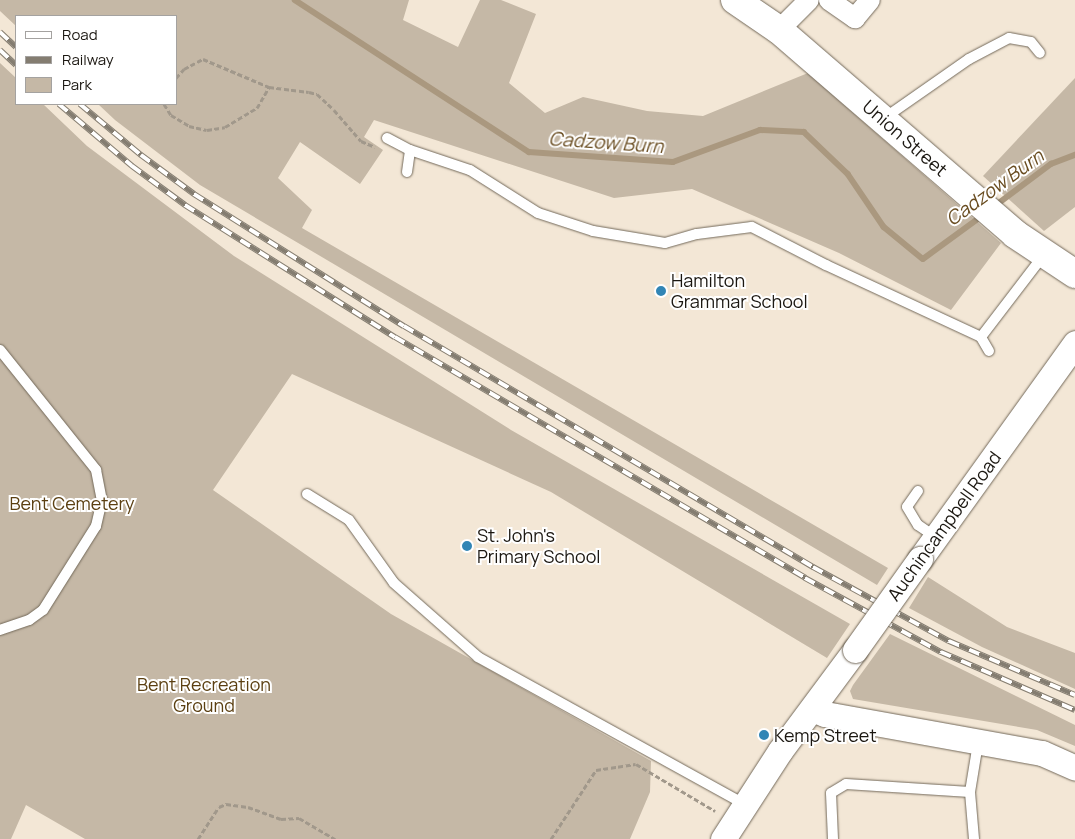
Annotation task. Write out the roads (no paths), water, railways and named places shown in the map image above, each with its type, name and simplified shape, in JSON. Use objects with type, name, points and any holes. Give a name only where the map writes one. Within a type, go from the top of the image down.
[{"type":"main road","name":"Union Street","points":[[736,0],[780,30],[1015,234],[1043,256],[1075,274]]},
{"type":"street","points":[[780,30],[809,0]]},
{"type":"street","points":[[829,0],[855,18],[870,0]]},
{"type":"street","name":"Auchincampbell Road","points":[[733,821],[1075,343]]},
{"type":"street","points":[[812,709],[978,743],[1042,753],[1075,768]]},
{"type":"lane","points":[[883,119],[970,59],[1009,38],[1031,42],[1040,53]]},
{"type":"lane","points":[[387,138],[410,150],[470,170],[538,213],[593,231],[665,243],[697,234],[752,226],[826,265],[981,337],[989,351]]},
{"type":"lane","points":[[407,172],[410,150]]},
{"type":"lane","points":[[981,337],[1043,256]]},
{"type":"lane","points":[[0,350],[96,470],[102,500],[96,526],[43,610],[29,620],[0,630]]},
{"type":"lane","points":[[918,491],[906,507],[918,525],[936,537]]},
{"type":"lane","points":[[307,494],[349,520],[394,583],[478,657],[733,821]]},
{"type":"lane","points":[[974,839],[970,792],[978,743]]},
{"type":"lane","points":[[833,839],[831,793],[846,784],[970,792]]},
{"type":"waterway","name":"Cadzow Burn","points":[[295,0],[529,152],[673,162],[760,130],[804,132],[848,174],[884,227],[923,259],[982,216]]},
{"type":"waterway","name":"Cadzow Burn","points":[[995,206],[1051,164],[1075,155]]},
{"type":"railway","points":[[0,32],[15,46]]},
{"type":"railway","points":[[0,50],[15,64]]},
{"type":"railway","points":[[60,105],[132,166],[185,205],[395,337],[805,578],[941,652],[1075,710]]},
{"type":"railway","points":[[81,105],[141,155],[194,194],[404,326],[813,567],[949,641],[1075,695]]},
{"type":"place","name":"Hamilton Grammar School","points":[[661,291]]},
{"type":"place","name":"St. John's Primary School","points":[[467,546]]},
{"type":"place","name":"Kemp Street","points":[[764,735]]},
{"type":"park label","name":"Bent Cemetery","points":[[72,503]]},
{"type":"park label","name":"Bent Recreation Ground","points":[[204,695]]}]
